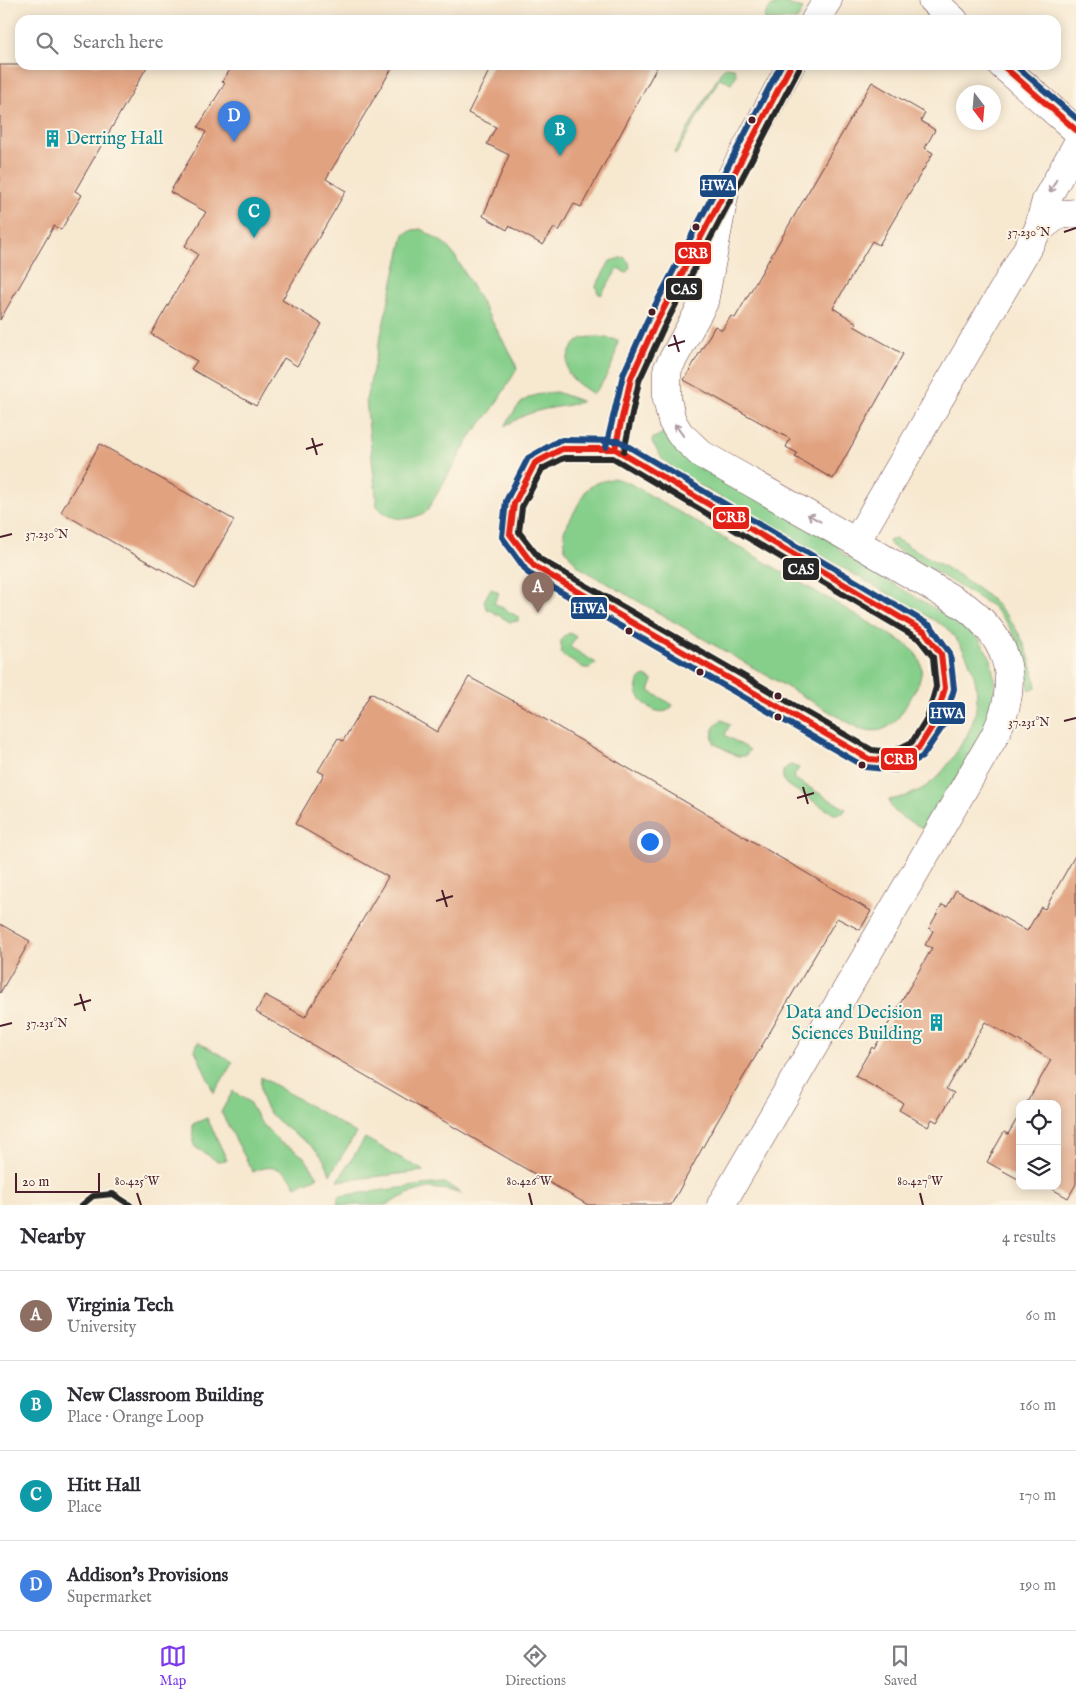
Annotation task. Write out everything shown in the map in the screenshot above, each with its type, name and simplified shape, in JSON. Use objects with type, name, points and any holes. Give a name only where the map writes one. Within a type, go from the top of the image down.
[{"type":"street","points":[[818,15],[828,0]]},
{"type":"street","points":[[932,0],[948,15]]},
{"type":"street","points":[[721,1205],[990,743],[1004,716],[1008,703],[1009,674],[1002,650],[986,624],[966,607],[701,454],[680,434],[672,421],[667,399],[667,370],[704,302],[726,186],[789,70]]},
{"type":"street","points":[[1008,70],[1076,130]]},
{"type":"street","points":[[856,542],[1038,230],[1046,200],[1076,146]]},
{"type":"street","points":[[1038,230],[1058,216],[1076,213]]},
{"type":"green space","points":[[782,2],[803,9],[800,15],[765,15],[770,8]]},
{"type":"green space","points":[[722,70],[735,70],[736,75],[731,84],[720,78],[676,154],[674,153]]},
{"type":"green space","points":[[421,229],[445,244],[455,256],[514,360],[517,369],[492,410],[472,434],[427,511],[421,515],[400,519],[388,515],[377,506],[366,400],[404,234]]},
{"type":"green space","points":[[624,257],[629,262],[630,267],[626,273],[618,268],[601,295],[598,293],[596,286],[610,261]]},
{"type":"green space","points":[[600,337],[618,340],[610,369],[603,382],[593,394],[571,377],[567,364],[569,353],[579,340]]},
{"type":"green space","points":[[556,392],[581,402],[530,413],[505,426],[524,400],[537,395]]},
{"type":"green space","points":[[665,432],[837,545],[843,554],[958,622],[980,640],[991,659],[996,691],[989,722],[927,830],[898,815],[889,800],[921,790],[937,778],[968,734],[977,703],[976,688],[974,674],[962,648],[944,626],[683,476],[663,460],[652,442],[652,439]]},
{"type":"green space","points":[[614,478],[629,483],[906,644],[921,664],[921,677],[905,708],[895,721],[890,726],[876,731],[858,728],[579,567],[565,549],[564,531],[586,490],[596,483]]},
{"type":"green space","points":[[896,539],[967,581],[987,596],[1004,613],[1018,633],[1029,658],[1036,688],[1029,691],[1026,665],[1018,642],[1007,623],[992,606],[892,546],[888,541]]},
{"type":"green space","points":[[492,589],[499,593],[494,603],[520,618],[518,621],[510,622],[486,608],[484,601]]},
{"type":"green space","points":[[570,633],[576,637],[570,647],[596,663],[590,668],[584,668],[561,653],[561,641],[564,636]]},
{"type":"green space","points":[[645,676],[653,681],[649,691],[673,705],[667,711],[660,712],[652,709],[639,697],[638,682]]},
{"type":"green space","points":[[722,720],[730,724],[725,735],[750,750],[745,756],[737,756],[715,744],[713,730],[716,724]]},
{"type":"green space","points":[[791,765],[799,768],[793,778],[846,809],[843,813],[834,814],[786,784],[783,779],[783,773],[785,768]]},
{"type":"green space","points":[[198,1042],[233,1062],[214,1093],[195,1050]]},
{"type":"green space","points":[[261,1077],[356,1133],[330,1175],[324,1160],[314,1148],[289,1130],[267,1109],[261,1095]]},
{"type":"green space","points":[[233,1091],[249,1102],[259,1120],[281,1143],[304,1157],[318,1177],[296,1186],[288,1175],[278,1169],[266,1168],[253,1172],[221,1112]]},
{"type":"green space","points":[[207,1118],[227,1160],[217,1161],[195,1147],[193,1142],[193,1124]]},
{"type":"green space","points":[[365,1138],[424,1171],[338,1181]]},
{"type":"green space","points":[[445,1183],[462,1194],[429,1188],[410,1193],[386,1205],[337,1205],[339,1196]]},
{"type":"building","name":"Derring Hall","points":[[0,65],[15,65],[15,70],[145,70],[75,191],[82,195],[61,230],[54,226],[0,320]]},
{"type":"building","points":[[230,70],[391,70],[326,179],[346,191],[282,300],[322,324],[297,366],[284,358],[256,406],[191,369],[197,361],[151,334],[198,254],[185,246],[206,212],[170,192],[206,132],[198,127],[225,83],[222,82]]},
{"type":"building","points":[[490,70],[655,70],[581,207],[574,204],[559,231],[554,228],[543,245],[509,226],[507,230],[483,216],[509,155],[487,144],[496,127],[468,113]]},
{"type":"building","points":[[872,82],[925,113],[921,121],[935,130],[925,148],[933,153],[879,245],[872,241],[833,308],[857,323],[854,326],[903,354],[833,479],[795,457],[797,453],[786,447],[790,439],[684,380],[715,326],[722,330],[731,316],[735,318]]},
{"type":"building","points":[[100,444],[234,520],[195,588],[61,512]]},
{"type":"building","points":[[469,677],[519,704],[871,911],[860,930],[837,918],[710,1134],[671,1205],[588,1205],[256,1012],[265,995],[305,1017],[388,877],[295,824],[324,774],[318,771],[338,738],[343,741],[371,693],[437,732]]},
{"type":"building","name":"Data and Decision Sciences Building","points":[[1076,854],[1076,1184],[1068,1198],[1054,1190],[1061,1190],[1061,1100],[1028,1100],[1051,1060],[1016,1039],[985,1022],[946,1089],[954,1093],[937,1122],[932,1119],[928,1127],[899,1110],[903,1103],[855,1076],[872,1047],[874,1049],[932,948],[925,945],[933,931],[929,928],[942,905],[947,907],[956,890],[1027,931],[1041,907],[1045,909]]},
{"type":"building","points":[[0,924],[30,941],[0,993]]},
{"type":"building","points":[[1016,1121],[1016,1178],[987,1162],[1004,1132],[1008,1134]]},
{"type":"transit line","name":"HWA","points":[[606,447],[623,375],[647,321],[778,70]]},
{"type":"transit line","name":"CRB","points":[[615,449],[631,378],[655,325],[788,70]]},
{"type":"transit line","name":"CAS","points":[[624,451],[639,381],[663,329],[798,70]]},
{"type":"transit line","name":"CRB","points":[[1008,70],[1076,130]]},
{"type":"transit line","name":"HWA","points":[[1021,70],[1076,118]]},
{"type":"transit line","name":"HWA","points":[[558,441],[528,458],[506,501],[502,537],[528,573],[865,767],[896,770],[922,757],[943,726],[954,689],[950,653],[931,626],[619,441],[562,440]]},
{"type":"transit line","name":"CRB","points":[[562,449],[615,449],[925,632],[941,654],[945,688],[935,722],[918,749],[894,761],[869,759],[534,566],[510,534],[514,504],[535,463],[562,449]]},
{"type":"transit line","name":"CAS","points":[[564,458],[613,458],[919,639],[933,657],[936,687],[927,718],[912,742],[892,752],[872,750],[540,559],[519,532],[522,507],[542,469],[564,458]]},
{"type":"transit line","name":"CAS","points":[[82,1205],[93,1196],[113,1194],[130,1205]]},
{"type":"place","name":"Derring Hall","points":[[52,139]]},
{"type":"place","name":"Addison's Provisions","points":[[234,142]]},
{"type":"place","name":"New Classroom Building","points":[[560,156]]},
{"type":"place","name":"Hitt Hall","points":[[254,238]]},
{"type":"place","name":"Virginia Tech","points":[[538,613]]},
{"type":"place","name":"Data and Decision Sciences Building","points":[[936,1023]]}]
